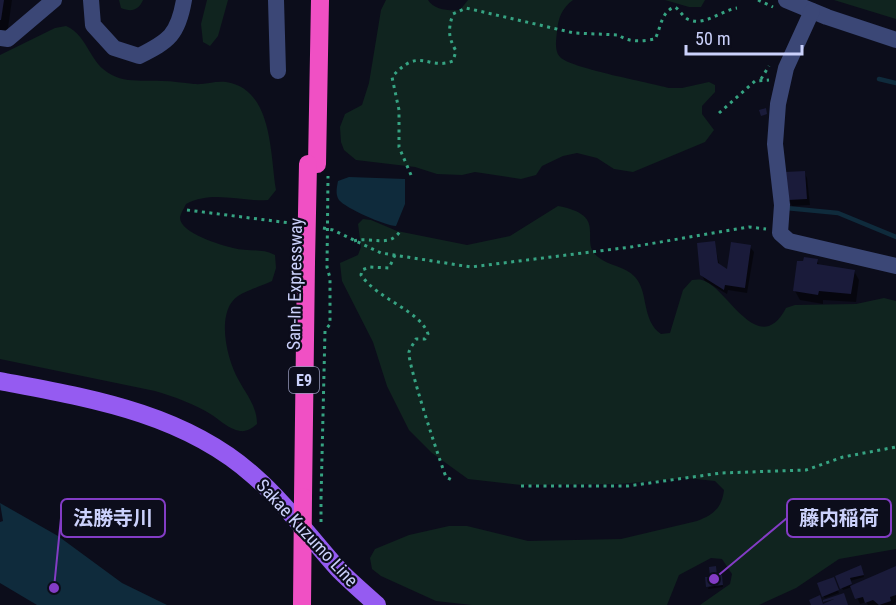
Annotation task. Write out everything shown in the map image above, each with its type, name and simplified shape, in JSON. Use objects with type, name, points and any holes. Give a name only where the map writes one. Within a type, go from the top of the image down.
[{"type":"highway","name":"San-In Expressway","points":[[309,0],[318,167]]},
{"type":"highway","name":"San-In Expressway","points":[[312,605],[311,263],[318,167],[320,0]]},
{"type":"highway","name":"San-In Expressway","points":[[302,605],[312,498]]},
{"type":"main road","name":"Sakae Kuzumo Line","points":[[0,381],[90,398],[155,417],[209,443],[253,475],[283,505],[341,572],[377,605]]},
{"type":"street","points":[[0,38],[8,39],[54,0]]},
{"type":"street","points":[[91,0],[93,25],[114,48],[139,56],[168,41],[181,17],[184,0]]},
{"type":"street","points":[[276,0],[278,71]]},
{"type":"street","points":[[786,0],[813,4],[896,39]]},
{"type":"street","points":[[813,4],[786,68],[778,104],[775,144],[782,205],[780,230],[789,241],[896,266]]},
{"type":"path","points":[[411,175],[399,147],[399,110],[392,77],[401,66],[415,59],[447,63],[453,60],[456,51],[450,41],[448,28],[453,14],[465,8],[573,33],[619,36],[623,39],[646,41],[655,39],[663,16],[669,9],[675,7],[690,20],[700,21],[724,10],[737,8]]},
{"type":"path","points":[[719,113],[755,81],[761,79],[773,60]]},
{"type":"path","points":[[312,498],[325,331],[330,324],[330,278],[327,267],[318,167]]},
{"type":"path","points":[[187,210],[291,223]]},
{"type":"path","points":[[312,226],[333,230],[381,253],[471,267],[496,266],[749,227],[780,230]]},
{"type":"path","points":[[354,241],[387,242],[397,236],[401,230]]},
{"type":"path","points":[[395,255],[389,268],[370,267],[362,270],[361,275],[368,286],[418,317],[426,326],[428,334],[425,339],[416,339],[409,352],[413,375],[440,463],[446,477],[452,480]]},
{"type":"path","points":[[521,486],[628,486],[721,473],[806,470],[843,457],[896,447]]},
{"type":"green space","points":[[119,0],[143,0],[136,8],[128,10],[121,8]]},
{"type":"green space","points":[[207,0],[228,0],[218,36],[210,46],[203,42],[201,24]]},
{"type":"green space","points":[[386,0],[428,0],[438,8],[460,10],[468,0],[573,0],[563,10],[558,22],[556,46],[561,58],[596,71],[669,88],[682,88],[709,82],[715,85],[715,92],[702,106],[702,114],[714,130],[705,142],[633,172],[614,169],[597,158],[577,153],[563,156],[542,166],[536,175],[521,179],[475,172],[462,175],[437,174],[415,167],[356,160],[344,150],[340,127],[345,114],[362,105],[369,83],[381,10]]},
{"type":"green space","points":[[665,0],[705,0],[701,7],[689,7]]},
{"type":"green space","points":[[834,0],[896,0],[896,19]]},
{"type":"green space","points":[[66,26],[80,36],[104,70],[118,78],[194,84],[226,82],[241,87],[253,97],[261,110],[270,142],[276,190],[268,200],[217,197],[196,200],[186,204],[180,217],[181,223],[186,228],[211,241],[238,249],[275,255],[276,268],[272,281],[238,296],[231,303],[225,324],[230,360],[257,418],[257,424],[249,429],[236,430],[199,407],[155,391],[0,359],[0,55],[55,28]]},
{"type":"green space","points":[[558,206],[574,210],[584,216],[590,229],[592,251],[598,257],[627,270],[635,277],[642,290],[650,321],[661,334],[670,333],[683,290],[692,280],[702,280],[711,285],[742,316],[753,324],[764,327],[775,322],[786,308],[795,305],[856,304],[884,298],[896,301],[896,549],[839,559],[796,588],[759,605],[700,605],[730,584],[732,574],[722,559],[711,558],[679,575],[667,605],[472,605],[436,601],[381,576],[372,569],[370,558],[375,549],[409,535],[449,526],[467,526],[528,541],[621,539],[697,521],[708,516],[719,506],[724,490],[715,481],[686,478],[619,484],[521,485],[468,479],[432,453],[409,430],[387,386],[373,342],[342,281],[340,263],[358,255],[361,247],[358,224],[363,219],[371,220],[397,231],[467,245],[510,236]]},
{"type":"water","points":[[349,177],[405,179],[405,204],[396,226],[366,216],[339,200],[338,181]]},
{"type":"water","points":[[0,503],[58,536],[122,583],[167,605],[37,605],[0,583],[0,522],[3,521]]},
{"type":"building","points":[[0,0],[4,0],[1,20],[0,20]]},
{"type":"building","points":[[766,108],[767,114],[761,116],[759,110]]},
{"type":"building","points":[[805,171],[807,199],[788,200],[785,172]]},
{"type":"building","points":[[715,241],[718,263],[727,269],[731,242],[751,245],[745,288],[725,285],[724,290],[700,275],[697,243]]},
{"type":"building","points":[[804,257],[818,259],[817,264],[855,270],[851,294],[819,291],[818,295],[793,291],[797,261],[803,261]]},
{"type":"building","points":[[861,565],[864,575],[850,578],[852,584],[840,589],[835,576]]},
{"type":"building","points":[[716,566],[717,576],[722,575],[723,585],[706,587],[705,577],[710,577],[709,567]]},
{"type":"building","points":[[896,566],[896,595],[890,597],[891,601],[879,605],[873,600],[865,603],[863,597],[855,599],[850,586]]},
{"type":"building","points":[[834,577],[839,590],[822,597],[817,583]]},
{"type":"building","points":[[844,593],[848,605],[811,605],[809,600],[820,595],[823,604],[834,599],[823,602],[823,600]]},
{"type":"waterway","points":[[879,79],[896,83]]},
{"type":"waterway","points":[[786,208],[838,213],[896,237]]},
{"type":"place","name":"藤内稲荷","points":[[714,579]]},
{"type":"place","name":"法勝寺川","points":[[54,588]]}]
